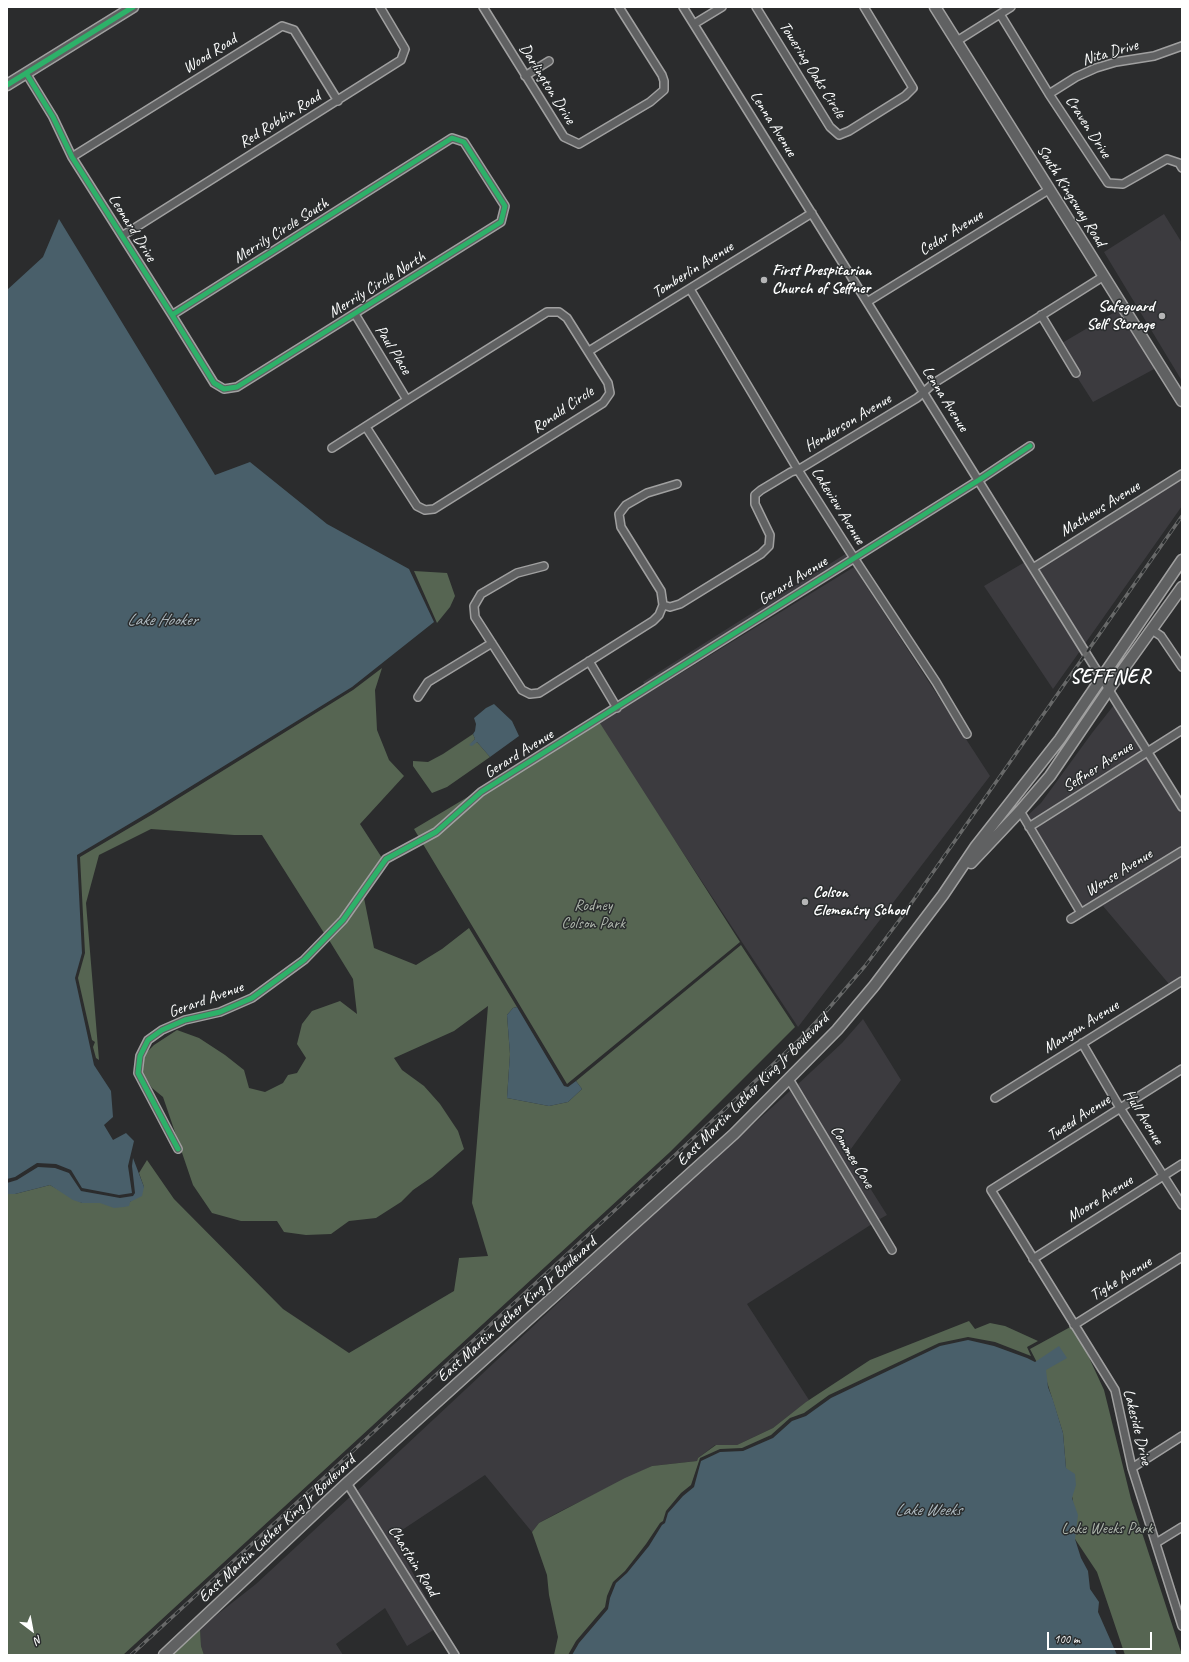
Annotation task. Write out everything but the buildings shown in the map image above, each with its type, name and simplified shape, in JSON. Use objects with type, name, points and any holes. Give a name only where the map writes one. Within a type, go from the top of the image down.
[{"type":"main road","name":"South Kingsway Road","points":[[935,7],[1182,401]]},
{"type":"main road","points":[[7,86],[131,8]]},
{"type":"main road","points":[[943,894],[976,846],[1060,739],[1182,560]]},
{"type":"main road","points":[[943,894],[1020,811],[1050,776],[1109,689],[1182,587]]},
{"type":"main road","name":"East Martin Luther King Jr Boulevard","points":[[164,1655],[347,1483],[734,1134],[837,1030],[880,978],[943,894]]},
{"type":"street","name":"Red Robbin Road","points":[[122,236],[401,60],[405,49],[380,7]]},
{"type":"street","name":"Darlington Drive","points":[[483,7],[564,137],[579,144],[658,97],[664,90],[664,81],[619,7]]},
{"type":"street","name":"Lenna Avenue","points":[[683,7],[1182,807]]},
{"type":"street","points":[[694,24],[722,7]]},
{"type":"street","name":"Towering Oaks Circle","points":[[756,7],[830,127],[839,135],[849,131],[906,96],[913,88],[864,7]]},
{"type":"street","points":[[957,41],[1011,7]]},
{"type":"street","name":"Craven Drive","points":[[1000,14],[1049,94],[1108,183],[1123,184],[1167,159],[1179,163],[1182,168]]},
{"type":"street","name":"Wood Road","points":[[72,157],[282,26],[294,30],[338,101]]},
{"type":"street","name":"Nita Drive","points":[[1049,94],[1076,77],[1096,68],[1116,62],[1154,56],[1182,46]]},
{"type":"street","points":[[525,76],[548,61]]},
{"type":"street","name":"Leonard Drive","points":[[26,74],[53,117],[72,157],[214,383],[224,390]]},
{"type":"street","name":"Merrily Circle South","points":[[172,315],[452,138],[464,142],[489,180]]},
{"type":"street","name":"Merrily Circle North","points":[[224,390],[237,387],[501,222],[505,206],[489,180]]},
{"type":"street","name":"Cedar Avenue","points":[[867,302],[1050,189]]},
{"type":"street","name":"Tomberlin Avenue","points":[[589,351],[812,213]]},
{"type":"street","name":"Henderson Avenue","points":[[663,605],[670,607],[680,604],[761,554],[769,546],[770,535],[755,504],[755,495],[761,490],[791,472],[798,470],[924,392],[934,383],[1104,276]]},
{"type":"street","name":"Lakeview Avenue","points":[[690,289],[798,470],[936,682],[967,734]]},
{"type":"street","name":"Ronald Circle","points":[[332,448],[366,426],[547,312],[559,312],[567,318],[608,383],[610,393],[603,403],[434,509],[425,510],[417,506],[366,426]]},
{"type":"street","name":"Paul Place","points":[[354,314],[408,400]]},
{"type":"street","points":[[1041,315],[1076,373]]},
{"type":"street","name":"Gerard Avenue","points":[[178,1148],[138,1073],[140,1056],[148,1040],[162,1030],[185,1020],[220,1012],[252,998],[304,960],[343,920],[386,859],[436,832],[481,792],[979,480],[1030,446]]},
{"type":"street","name":"Mathews Avenue","points":[[1033,568],[1182,474]]},
{"type":"street","points":[[544,566],[517,573],[481,594],[474,606],[475,617],[522,690],[530,694],[539,692],[652,621],[659,615],[663,605],[661,591],[621,527],[619,514],[626,505],[647,493],[677,484]]},
{"type":"street","points":[[1152,630],[1161,636],[1182,667]]},
{"type":"street","points":[[418,697],[428,682],[492,642]]},
{"type":"street","points":[[589,661],[617,708]]},
{"type":"street","name":"Seffner Avenue","points":[[1029,827],[1182,730]]},
{"type":"street","points":[[1020,811],[1081,913]]},
{"type":"street","name":"Wense Avenue","points":[[1071,920],[1182,851]]},
{"type":"street","name":"Mangan Avenue","points":[[995,1098],[1182,981]]},
{"type":"street","name":"Hull Avenue","points":[[1082,1044],[1120,1108],[1182,1204]]},
{"type":"street","name":"Tweed Avenue","points":[[991,1190],[1182,1069]]},
{"type":"street","name":"Commee Cove","points":[[789,1079],[892,1250]]},
{"type":"street","name":"Moore Avenue","points":[[1033,1259],[1182,1164]]},
{"type":"street","name":"Lakeside Drive","points":[[991,1190],[1115,1390],[1132,1468],[1181,1621]]},
{"type":"street","name":"Tighe Avenue","points":[[1074,1325],[1182,1257]]},
{"type":"street","points":[[1132,1468],[1182,1436]]},
{"type":"street","name":"Chastain Road","points":[[347,1483],[455,1655]]},
{"type":"street","points":[[1156,1543],[1182,1527]]},
{"type":"shaded area","name":"Safeguard Self Storage","points":[[1164,214],[1182,243],[1182,381],[1104,252]]},
{"type":"shaded area","points":[[1120,309],[1156,368],[1093,402],[1077,377],[1082,374],[1062,343]]},
{"type":"shaded area","points":[[1182,479],[1182,506],[1084,645],[1038,570]]},
{"type":"shaded area","points":[[847,553],[849,556],[645,685],[643,682]]},
{"type":"shaded area","points":[[1025,562],[1080,651],[1053,689],[984,586]]},
{"type":"shaded area","name":"Colson Elementry School","points":[[854,567],[990,776],[798,1027],[598,724]]},
{"type":"shaded area","points":[[1114,705],[1142,750],[1030,822],[1027,816],[1041,803]]},
{"type":"shaded area","points":[[1146,757],[1182,814],[1182,846],[1082,908],[1034,829]]},
{"type":"shaded area","points":[[1182,856],[1182,976],[1169,984],[1103,906],[1095,910]]},
{"type":"shaded area","points":[[863,1019],[901,1080],[848,1153],[887,1215],[878,1220],[797,1085],[842,1043]]},
{"type":"shaded area","points":[[791,1090],[872,1224],[747,1304],[809,1400],[773,1428],[737,1445],[715,1445],[698,1458],[697,1461],[652,1466],[539,1523],[532,1532],[485,1475],[393,1536],[441,1625],[357,1491],[605,1259]]},
{"type":"shaded area","points":[[351,1496],[435,1629],[407,1646],[385,1608],[336,1644],[343,1655],[204,1655],[201,1646],[200,1628],[256,1584]]},
{"type":"green space","points":[[414,571],[447,573],[455,596],[450,607],[437,623]]},
{"type":"green space","points":[[382,668],[375,690],[377,730],[389,760],[404,776],[360,824],[382,858],[340,917],[324,933],[262,835],[234,835],[151,829],[99,855],[86,903],[99,1060],[96,1058],[93,1047],[95,1042],[92,1040],[78,978],[85,953],[80,857],[153,814],[353,690]]},
{"type":"green space","name":"Rodney Colson Park","points":[[596,717],[740,942],[567,1084],[414,829],[513,770]]},
{"type":"green space","points":[[473,734],[475,739],[470,745],[477,742],[490,757],[447,787],[432,793],[413,766],[413,761],[428,762]]},
{"type":"green space","points":[[364,898],[374,948],[416,965],[442,949],[469,928],[517,1007],[513,1008],[507,1015],[510,1054],[507,1098],[549,1106],[568,1102],[582,1089],[576,1081],[741,945],[795,1027],[670,1152],[123,1655],[7,1655],[7,1194],[15,1194],[50,1185],[82,1203],[130,1202],[144,1187],[139,1173],[147,1160],[174,1199],[283,1309],[349,1353],[454,1291],[459,1258],[488,1256],[472,1203],[488,1006],[454,1031],[394,1058],[402,1070],[424,1086],[440,1104],[458,1131],[464,1149],[432,1177],[413,1190],[401,1202],[376,1218],[349,1221],[331,1234],[306,1235],[284,1232],[277,1221],[241,1221],[212,1213],[193,1185],[163,1097],[152,1088],[142,1073],[143,1058],[146,1053],[154,1045],[177,1030],[199,1038],[225,1055],[244,1070],[249,1088],[265,1092],[283,1083],[288,1075],[297,1073],[306,1058],[297,1044],[302,1024],[312,1011],[340,1001],[357,1014],[353,979],[329,940],[346,923]]},
{"type":"green space","points":[[969,1321],[975,1329],[990,1323],[1005,1326],[1038,1341],[1027,1347],[1031,1356],[995,1342],[968,1337],[939,1343],[829,1395],[804,1413],[790,1418],[771,1435],[742,1448],[720,1449],[700,1458],[691,1485],[681,1493],[666,1511],[663,1521],[660,1523],[646,1544],[625,1571],[613,1582],[607,1596],[605,1607],[576,1641],[568,1655],[554,1655],[558,1637],[549,1595],[547,1575],[532,1532],[539,1523],[625,1478],[652,1466],[697,1461],[698,1458],[716,1445],[737,1445],[773,1428],[806,1402],[870,1360]]},
{"type":"green space","name":"Lake Weeks Park","points":[[1074,1325],[1104,1390],[1131,1499],[1182,1655],[1125,1655],[1097,1572],[1075,1539],[1073,1501],[1066,1468],[1063,1433],[1047,1382],[1030,1349]]},
{"type":"green space","points":[[200,1628],[201,1646],[204,1655],[171,1655]]},
{"type":"water","name":"Lake Hooker","points":[[59,219],[215,475],[250,462],[327,524],[409,569],[434,622],[352,687],[77,855],[82,953],[75,978],[94,1065],[111,1091],[113,1117],[104,1125],[113,1140],[126,1133],[134,1141],[128,1166],[132,1193],[119,1195],[82,1188],[71,1170],[56,1164],[37,1163],[15,1177],[7,1179],[7,290],[43,257]]},
{"type":"water","points":[[494,704],[512,721],[519,736],[490,757],[477,742],[472,746],[469,745],[475,739],[473,734],[476,724],[474,718],[486,708]]},
{"type":"water","points":[[517,1007],[564,1086],[568,1087],[576,1081],[582,1089],[568,1102],[549,1106],[507,1098],[510,1054],[507,1015],[513,1008]]},
{"type":"water","points":[[133,1158],[144,1187],[142,1196],[130,1202],[129,1206],[114,1208],[100,1203],[82,1203],[73,1200],[50,1185],[15,1194],[7,1194],[7,1183],[17,1180],[38,1167],[55,1168],[69,1173],[81,1191],[120,1198],[133,1196],[135,1193],[132,1166]]},
{"type":"water","name":"Lake Weeks","points":[[968,1340],[994,1346],[1035,1362],[1059,1346],[1067,1358],[1046,1370],[1048,1387],[1063,1433],[1066,1468],[1075,1474],[1076,1485],[1072,1498],[1078,1515],[1075,1539],[1081,1558],[1088,1571],[1090,1589],[1099,1602],[1098,1612],[1117,1655],[572,1655],[579,1643],[608,1609],[610,1598],[616,1583],[627,1573],[649,1546],[662,1525],[665,1523],[668,1513],[683,1496],[694,1487],[701,1461],[720,1452],[743,1451],[773,1438],[792,1421],[806,1416],[831,1398],[940,1346]]},
{"type":"railway","points":[[131,1655],[750,1086],[801,1038],[829,1008],[865,966],[901,918],[1182,516]]},
{"type":"cycle path","points":[[7,85],[133,7]]},
{"type":"cycle path","points":[[26,73],[53,117],[72,157],[214,383],[224,389],[237,387],[501,222],[505,206],[464,142],[452,138],[172,315]]},
{"type":"cycle path","points":[[178,1149],[138,1073],[140,1056],[148,1040],[162,1030],[185,1020],[220,1012],[252,998],[304,960],[343,920],[386,859],[436,832],[481,792],[979,480],[1030,446]]},
{"type":"place","name":"First Prespitarian Church of Seffner","points":[[764,280]]},
{"type":"place","name":"Safeguard Self Storage","points":[[1162,316]]},
{"type":"place","name":"Colson Elementry School","points":[[805,902]]},
{"type":"district","name":"SEFFNER","points":[[1110,678]]}]
